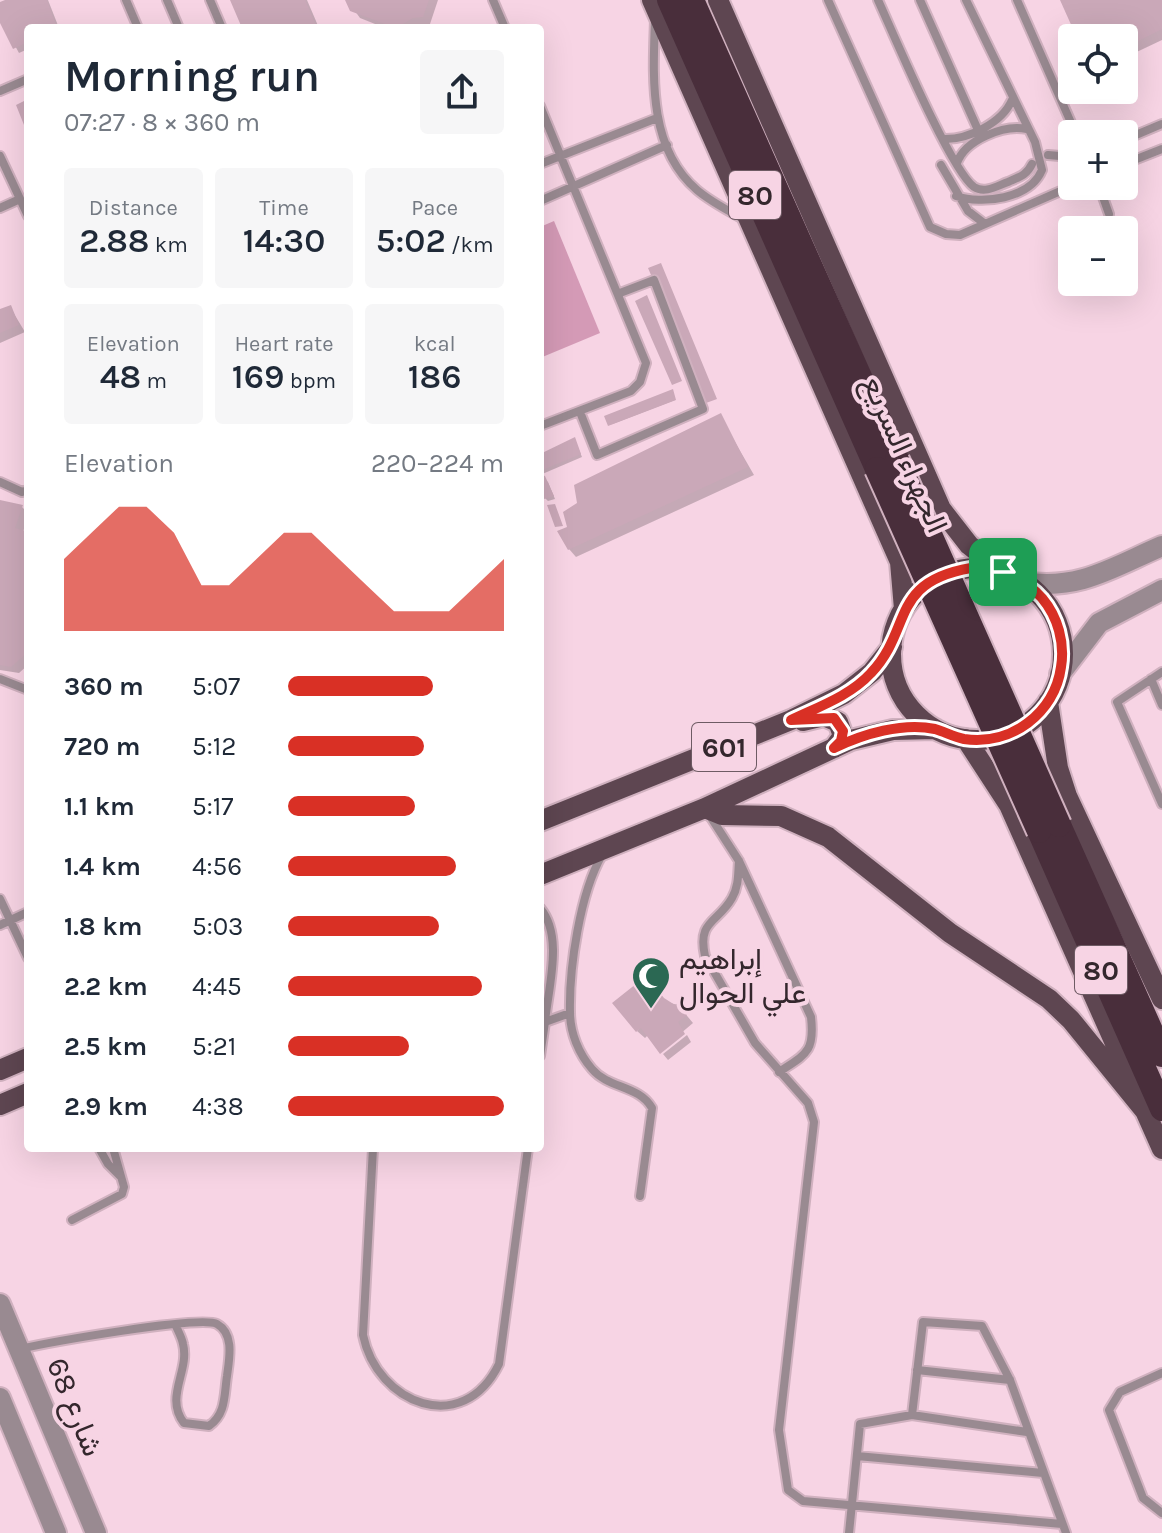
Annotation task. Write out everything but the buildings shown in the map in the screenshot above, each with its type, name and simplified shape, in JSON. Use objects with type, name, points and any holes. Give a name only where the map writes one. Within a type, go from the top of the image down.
[{"type":"highway","name":"الجهراء السريع","points":[[692,0],[1162,1055]]},
{"type":"highway","name":"الجهراء السريع","points":[[658,2],[1154,1110]]},
{"type":"main road","name":"الجهراء السريع","points":[[718,0],[941,509],[969,545],[1003,572]]},
{"type":"main road","name":"الجهراء السريع","points":[[658,2],[750,223],[900,562],[904,609]]},
{"type":"main road","name":"601","points":[[971,568],[1003,572],[1024,582],[1054,615],[1062,644],[1060,674],[1048,702],[1026,725],[1012,733],[982,740],[966,739],[935,729],[910,708],[895,679],[892,647],[904,609],[926,585],[948,574],[971,568]]},
{"type":"main road","name":"601","points":[[544,819],[791,720],[861,682],[892,647]]},
{"type":"main road","points":[[1048,702],[1058,768],[1067,796],[1162,999]]},
{"type":"main road","points":[[791,720],[834,718],[843,731],[841,741],[834,748]]},
{"type":"main road","name":"601","points":[[544,873],[705,808],[869,734],[935,729]]},
{"type":"main road","name":"الجهراء السريع","points":[[966,739],[1009,805],[1114,1041],[1154,1110],[1162,1149]]},
{"type":"main road","points":[[705,808],[722,815],[781,816],[828,837],[950,933],[1049,999],[1154,1110]]},
{"type":"main road","points":[[0,1070],[24,1060]]},
{"type":"main road","points":[[0,1105],[24,1095]]},
{"type":"street","points":[[1024,582],[1053,586],[1071,584],[1162,546]]},
{"type":"street","points":[[1060,674],[1099,623],[1162,590]]},
{"type":"street","name":"شارع 68","points":[[0,1304],[96,1533]]},
{"type":"street","points":[[0,1398],[56,1533]]},
{"type":"street","points":[[16,1438],[36,1439],[49,1425]]},
{"type":"street","points":[[32,1477],[35,1467],[43,1459],[54,1457],[64,1461]]},
{"type":"lane","points":[[126,0],[136,24]]},
{"type":"lane","points":[[167,0],[177,24]]},
{"type":"lane","points":[[210,0],[220,24]]},
{"type":"lane","points":[[493,0],[503,24]]},
{"type":"lane","points":[[828,0],[930,227],[946,234],[960,235],[1058,192]]},
{"type":"lane","points":[[878,0],[943,139],[968,181],[983,190],[1025,174],[1032,164]]},
{"type":"lane","points":[[920,0],[978,130]]},
{"type":"lane","points":[[956,196],[975,201],[995,200],[1035,181],[1042,163],[966,0]]},
{"type":"lane","points":[[1017,0],[1070,120]]},
{"type":"lane","points":[[658,2],[653,98],[667,145],[690,184],[750,223]]},
{"type":"lane","points":[[0,91],[24,81]]},
{"type":"lane","points":[[943,139],[959,138],[1001,118],[1012,100]]},
{"type":"lane","points":[[544,115],[620,293],[646,363],[640,382],[631,391],[544,425]]},
{"type":"lane","points":[[544,162],[657,118]]},
{"type":"lane","points":[[1138,134],[1162,124]]},
{"type":"lane","points":[[957,163],[971,145],[1005,129],[1028,129]]},
{"type":"lane","points":[[544,199],[667,145]]},
{"type":"lane","points":[[1138,158],[1162,149]]},
{"type":"lane","points":[[1048,155],[1058,156]]},
{"type":"lane","points":[[0,156],[24,208]]},
{"type":"lane","points":[[941,165],[956,196],[968,211],[985,224]]},
{"type":"lane","points":[[0,208],[20,199]]},
{"type":"lane","points":[[1104,200],[1109,214]]},
{"type":"lane","points":[[580,412],[597,455],[703,409],[654,280],[620,293]]},
{"type":"lane","points":[[0,482],[24,491]]},
{"type":"lane","points":[[1162,672],[1117,702],[1162,804]]},
{"type":"lane","points":[[0,679],[24,688]]},
{"type":"lane","points":[[1151,679],[1162,705]]},
{"type":"lane","points":[[705,808],[739,861],[811,1017],[813,1036],[808,1052],[779,1072]]},
{"type":"lane","points":[[607,846],[593,870],[583,900],[570,1013],[581,1054],[594,1072],[618,1087],[642,1094],[652,1108],[640,1196]]},
{"type":"lane","points":[[739,861],[737,887],[731,900],[706,926],[701,939],[705,956],[755,1043],[808,1103],[814,1122],[779,1430],[781,1463],[788,1490],[803,1501],[1064,1529],[1010,1380],[982,1326],[923,1322],[912,1415]]},
{"type":"lane","points":[[0,899],[24,949]]},
{"type":"lane","points":[[544,913],[549,920],[553,938],[544,1008]]},
{"type":"lane","points":[[0,925],[24,914]]},
{"type":"lane","points":[[544,1023],[570,1013]]},
{"type":"lane","points":[[101,1152],[120,1176]]},
{"type":"lane","points":[[72,1220],[122,1194],[124,1187],[114,1152]]},
{"type":"lane","points":[[373,1152],[363,1335],[365,1347],[375,1369],[393,1388],[416,1401],[436,1405],[455,1403],[474,1395],[489,1381],[499,1364],[527,1152]]},
{"type":"lane","points":[[20,1350],[56,1340],[208,1322],[218,1325],[228,1337],[222,1412],[209,1426],[184,1423],[177,1415],[175,1398],[184,1345],[176,1326]]},
{"type":"lane","points":[[917,1370],[1010,1380]]},
{"type":"lane","points":[[1162,1373],[1120,1392],[1109,1410],[1143,1498],[1162,1513]]},
{"type":"lane","points":[[849,1533],[860,1424],[912,1415],[1027,1432]]},
{"type":"lane","points":[[857,1456],[1043,1473]]},
{"type":"shaded area","points":[[554,221],[600,333],[544,356],[544,225]]},
{"type":"place","name":"إبراهيم علي الحوال","points":[[651,1010]]},
{"type":"route","points":[[971,568],[1003,572],[1024,582],[1046,602],[1054,615],[1062,644],[1063,659],[1056,689],[1038,715],[1026,725],[1012,733],[982,740],[950,736],[935,729],[893,730],[869,734],[834,748],[841,741],[843,731],[834,718],[824,716],[806,722],[791,720],[844,694],[872,672],[892,647],[899,617],[926,585],[955,571],[971,568]]}]
